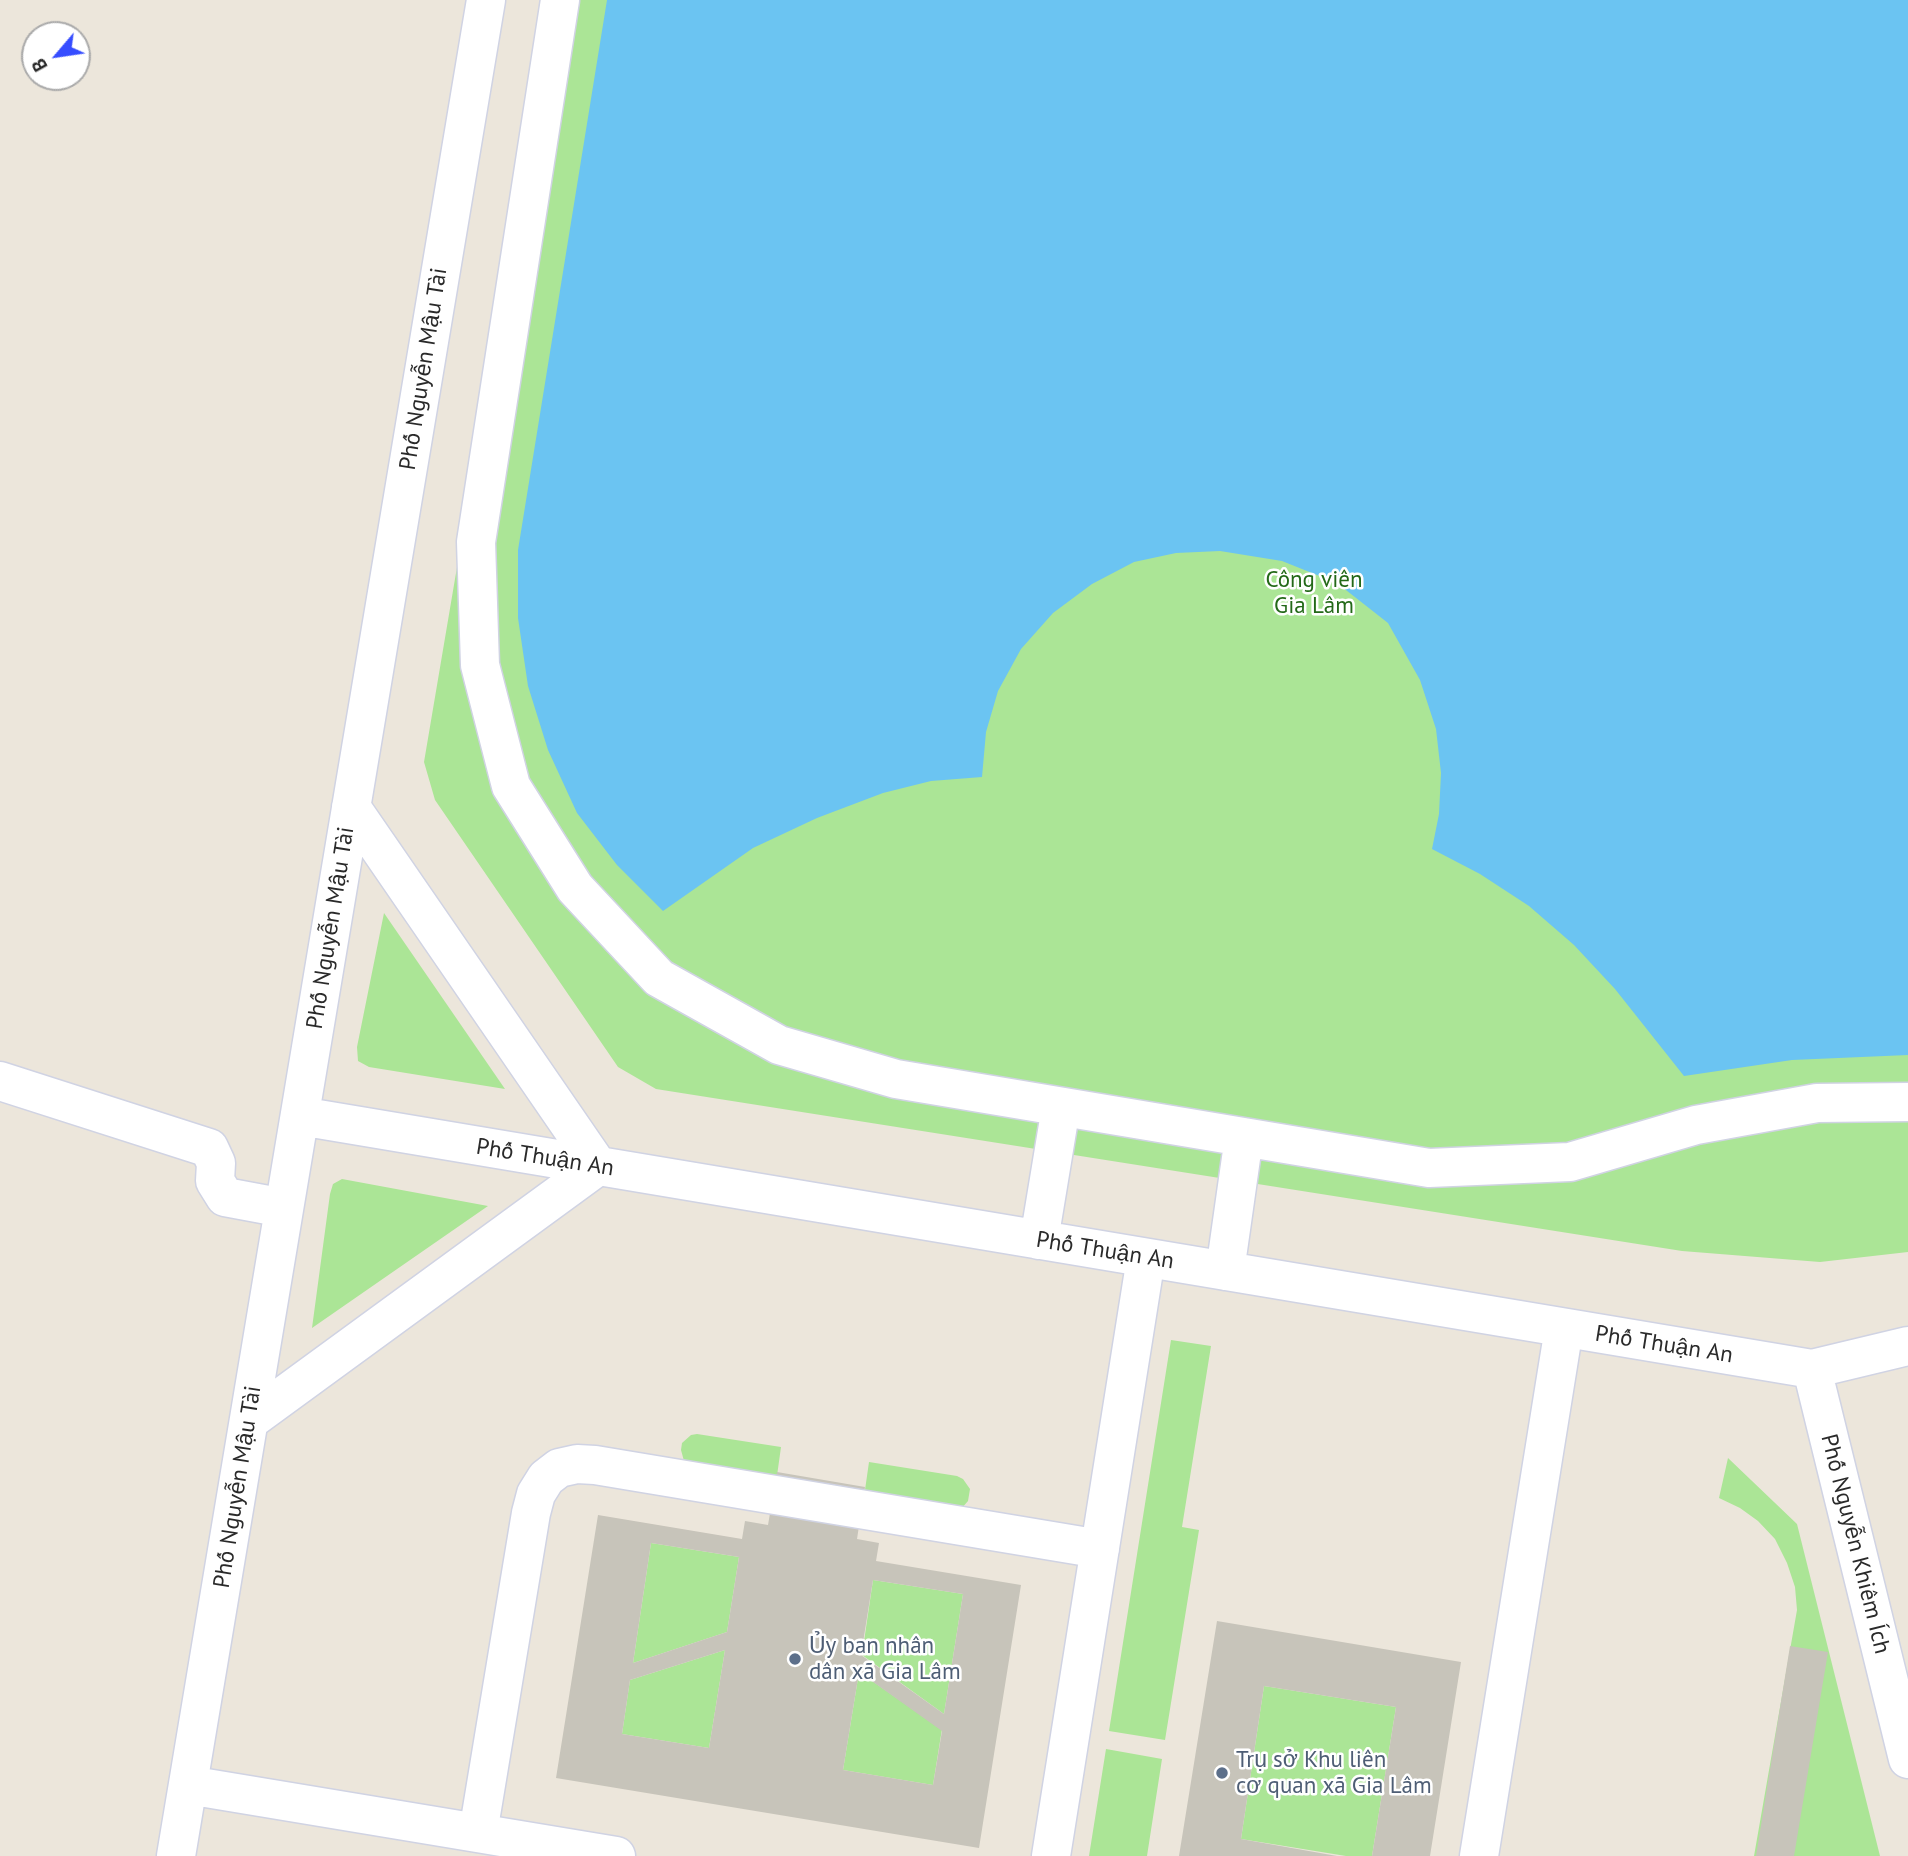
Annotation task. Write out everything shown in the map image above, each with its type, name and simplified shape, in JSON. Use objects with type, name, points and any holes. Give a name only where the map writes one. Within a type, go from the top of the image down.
[{"type":"street","name":"Phố Nguyễn Mậu Tài","points":[[176,1856],[486,0]]},
{"type":"street","points":[[560,0],[476,542],[481,665],[511,786],[575,888],[659,978],[779,1045],[895,1079],[1429,1168],[1570,1162],[1696,1125],[1817,1103],[1908,1102]]},
{"type":"street","points":[[249,1421],[598,1166],[351,807]]},
{"type":"street","points":[[0,1081],[209,1148],[216,1163],[215,1181],[225,1197],[284,1208]]},
{"type":"street","points":[[1039,1240],[1061,1107]]},
{"type":"street","name":"Phố Thuận An","points":[[300,1116],[1812,1369],[1908,1346]]},
{"type":"street","points":[[1225,1271],[1244,1137]]},
{"type":"street","points":[[1051,1856],[1146,1258]]},
{"type":"street","points":[[1479,1856],[1564,1328]]},
{"type":"street","name":"Phố Nguyễn Khiêm Ích","points":[[1812,1369],[1894,1640],[1908,1759]]},
{"type":"street","points":[[478,1833],[531,1513],[546,1478],[559,1468],[577,1464],[595,1465],[1100,1549]]},
{"type":"street","points":[[188,1784],[616,1856]]},
{"type":"green space","name":"Công viên Gia Lâm","points":[[553,0],[1908,0],[1908,1252],[1820,1262],[1682,1251],[656,1089],[618,1067],[435,800],[424,762]]},
{"type":"green space","points":[[384,913],[505,1089],[369,1067],[358,1061],[357,1047]]},
{"type":"green space","points":[[342,1179],[488,1206],[312,1328],[330,1194],[333,1184]]},
{"type":"green space","points":[[1171,1340],[1211,1346],[1182,1527],[1199,1530],[1165,1740],[1109,1731]]},
{"type":"green space","points":[[691,1435],[781,1447],[776,1483],[684,1461],[682,1443]]},
{"type":"green space","points":[[1728,1458],[1797,1524],[1880,1856],[1754,1856],[1797,1610],[1795,1587],[1775,1539],[1758,1521],[1719,1498]]},
{"type":"green space","points":[[869,1462],[957,1476],[963,1479],[970,1489],[968,1501],[961,1509],[864,1497]]},
{"type":"green space","points":[[651,1543],[739,1557],[727,1632],[633,1663]]},
{"type":"green space","points":[[873,1580],[963,1594],[944,1714],[862,1655]]},
{"type":"green space","points":[[725,1650],[709,1748],[622,1734],[630,1680]]},
{"type":"green space","points":[[859,1672],[942,1729],[933,1785],[843,1770]]},
{"type":"green space","points":[[1264,1686],[1396,1707],[1372,1856],[1346,1856],[1241,1839]]},
{"type":"green space","points":[[1106,1749],[1162,1759],[1147,1856],[1089,1856]]},
{"type":"water","name":"Công viên Gia Lâm","points":[[607,0],[1908,0],[1908,1055],[1792,1060],[1684,1076],[1615,989],[1574,945],[1529,906],[1480,874],[1432,849],[1439,814],[1441,773],[1436,729],[1420,680],[1388,623],[1337,583],[1282,561],[1220,551],[1176,553],[1134,562],[1092,584],[1053,613],[1021,649],[998,691],[986,732],[982,777],[931,781],[883,793],[817,818],[753,848],[663,911],[617,865],[577,813],[548,750],[528,686],[518,618],[518,550]]},
{"type":"building","name":"Ủy ban nhân dân xã Gia Lâm","points":[[777,1472],[865,1487],[857,1539],[879,1543],[876,1561],[1021,1585],[979,1848],[556,1778],[598,1515],[742,1539],[745,1521],[768,1525]],"holes":[[[651,1543],[739,1557],[727,1632],[633,1663]],[[873,1580],[963,1594],[944,1714],[861,1655]],[[725,1650],[709,1748],[622,1734],[630,1680]],[[859,1672],[942,1731],[933,1785],[843,1770]]]},
{"type":"building","name":"Trụ sở Khu liên cơ quan xã Gia Lâm","points":[[1217,1621],[1461,1662],[1430,1856],[1372,1856],[1396,1707],[1264,1686],[1241,1839],[1337,1856],[1179,1856]]},
{"type":"building","points":[[1790,1646],[1828,1652],[1794,1856],[1756,1856]]},
{"type":"place","name":"Ủy ban nhân dân xã Gia Lâm","points":[[795,1659]]},
{"type":"place","name":"Trụ sở Khu liên cơ quan xã Gia Lâm","points":[[1222,1773]]}]
